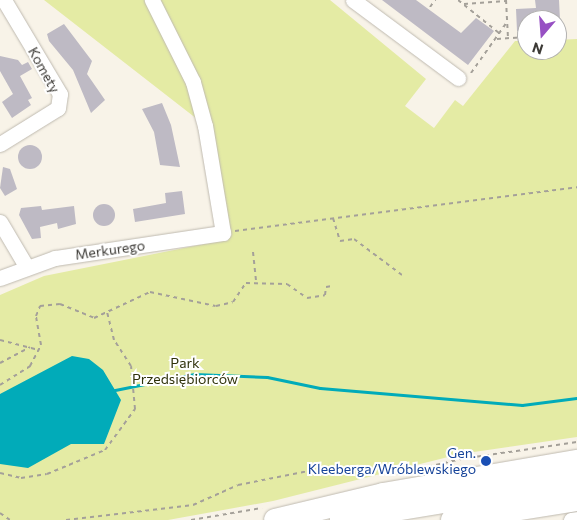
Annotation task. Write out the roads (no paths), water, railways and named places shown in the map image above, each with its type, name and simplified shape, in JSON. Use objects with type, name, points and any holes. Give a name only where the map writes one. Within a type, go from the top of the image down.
[{"type":"highway","points":[[270,514],[577,461]]},
{"type":"highway","points":[[452,520],[531,497],[577,480]]},
{"type":"highway","points":[[335,520],[531,497],[577,500]]},
{"type":"street","name":"Komety","points":[[0,144],[58,108],[60,94],[4,0]]},
{"type":"street","name":"Merkurego","points":[[0,278],[26,266],[223,233],[205,126],[193,82],[152,0]]},
{"type":"street","points":[[353,0],[458,78]]},
{"type":"street","points":[[0,222],[26,266]]},
{"type":"street","points":[[571,520],[577,519]]},
{"type":"water","points":[[72,356],[89,359],[103,370],[121,400],[104,444],[71,444],[28,468],[0,464],[0,394]]},
{"type":"waterway","points":[[110,391],[194,374],[267,377],[320,388],[522,405],[577,398]]},
{"type":"place","name":"Gen. Kleeberga/Wróblewskiego","points":[[486,461]]},
{"type":"park label","name":"Park Przedsiębiorców","points":[[185,372]]}]
